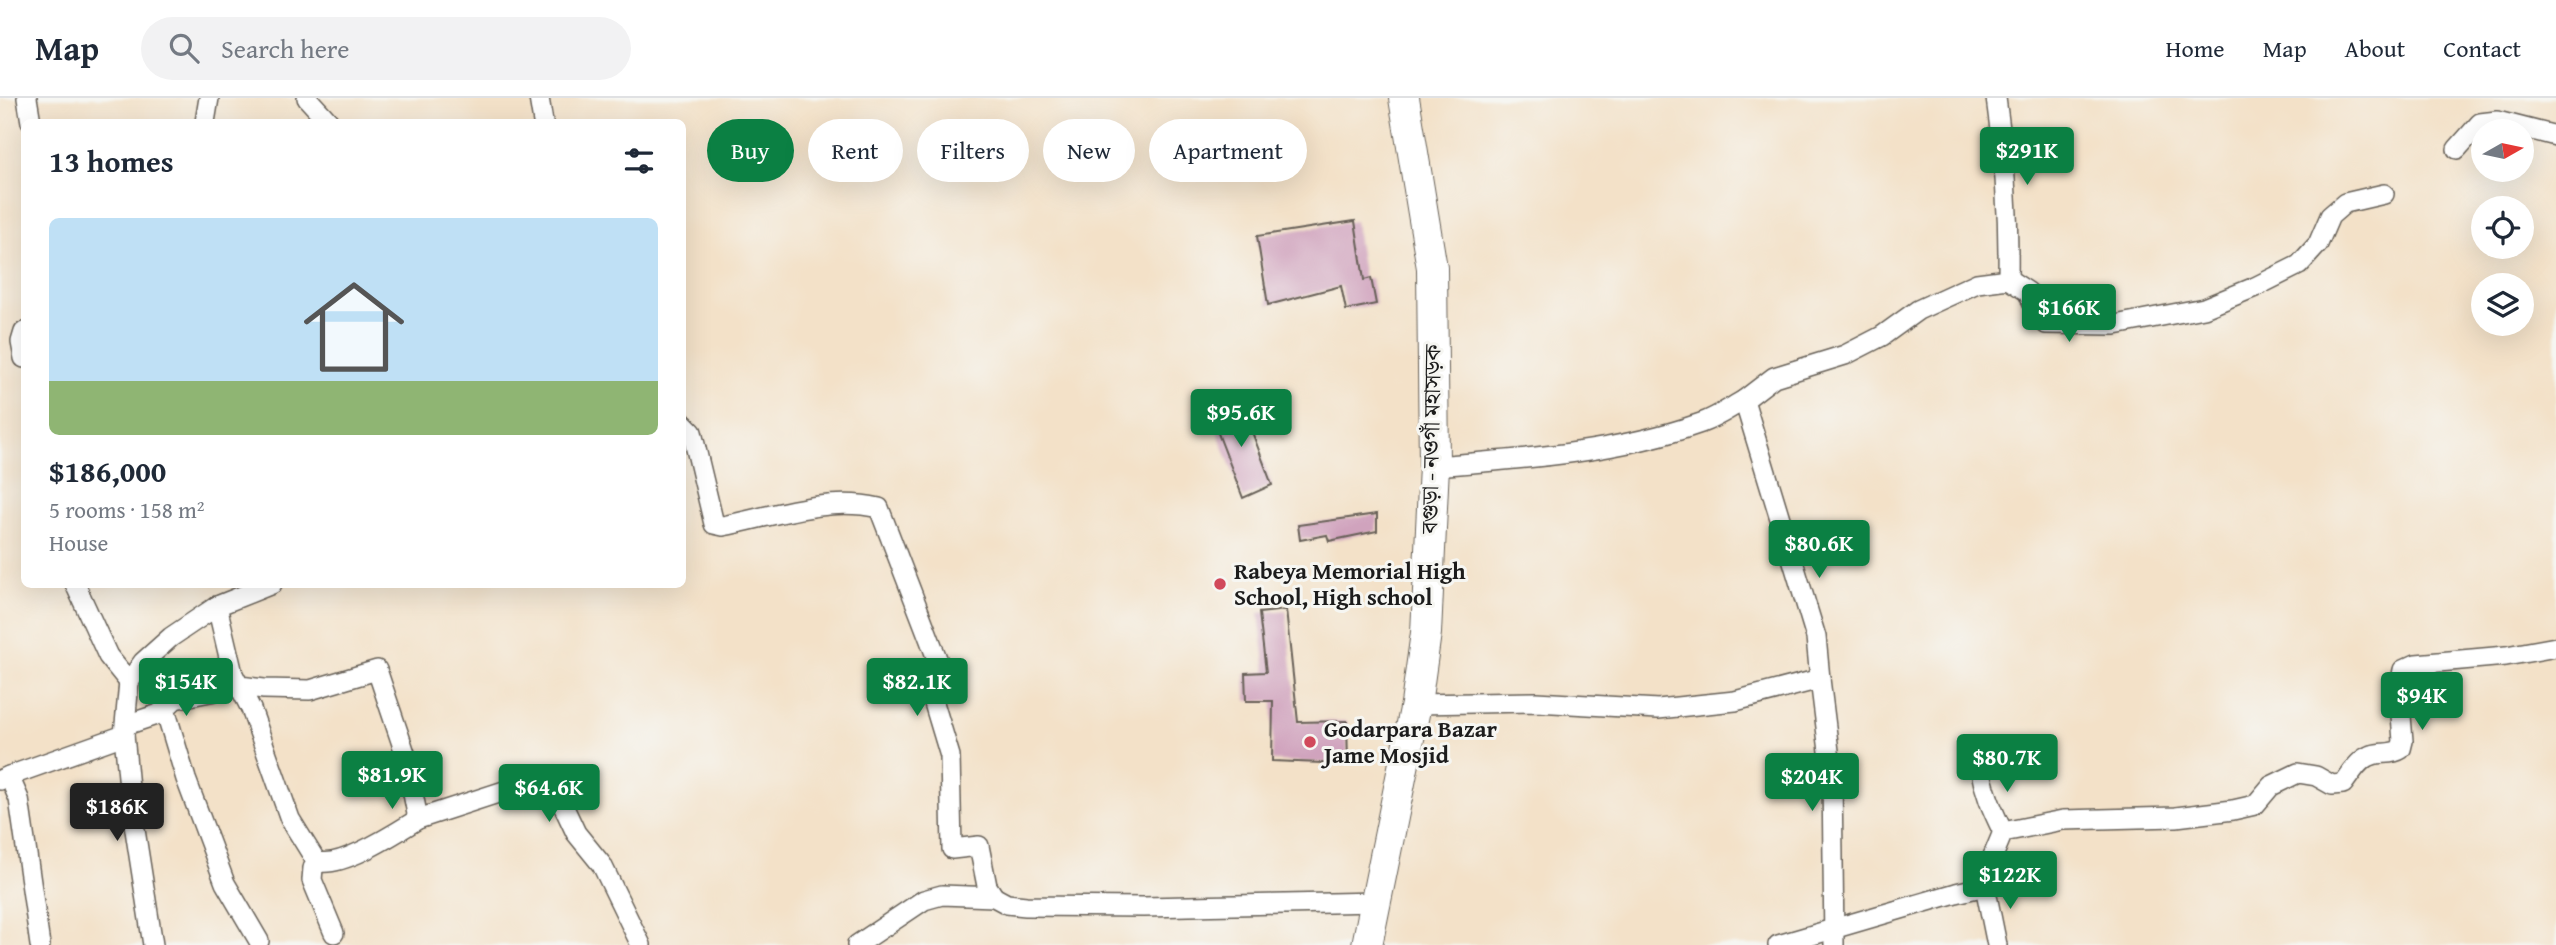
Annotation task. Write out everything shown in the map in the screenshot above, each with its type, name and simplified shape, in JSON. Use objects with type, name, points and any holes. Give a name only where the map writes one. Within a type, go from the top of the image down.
[{"type":"main road","name":"বগুড়া - নওগাঁ মহাসড়ক","points":[[1367,945],[1416,704],[1426,633],[1434,466],[1432,268],[1404,98]]},
{"type":"street","points":[[27,98],[30,119]]},
{"type":"street","points":[[206,119],[209,98]]},
{"type":"street","points":[[307,98],[326,119]]},
{"type":"street","points":[[539,98],[542,119]]},
{"type":"street","points":[[1996,98],[2005,157],[2009,221],[2008,279]]},
{"type":"street","points":[[2457,149],[2480,123],[2497,121],[2556,136]]},
{"type":"street","points":[[1434,466],[1536,458],[1643,439],[1703,423],[1744,400],[1774,377],[1845,355],[1882,336],[1918,310],[1978,283],[2008,279],[2028,292],[2037,314],[2046,324],[2115,325],[2204,308],[2255,288],[2299,265],[2318,244],[2330,216],[2345,203],[2384,194]]},
{"type":"street","points":[[1744,400],[1816,637],[1832,775],[1834,937]]},
{"type":"street","points":[[686,426],[692,432],[714,524],[723,526],[830,504],[860,504],[879,508],[946,682],[931,693],[950,756],[952,849],[979,846],[987,886],[994,897]]},
{"type":"street","points":[[77,588],[108,656],[129,682]]},
{"type":"street","points":[[153,945],[130,799],[125,730],[129,682],[143,662],[171,637],[217,606],[262,588]]},
{"type":"street","points":[[217,606],[233,674],[258,728],[289,819],[318,863]]},
{"type":"street","points":[[2003,832],[2063,820],[2176,817],[2234,810],[2255,805],[2271,786],[2298,773],[2316,776],[2332,785],[2343,784],[2363,759],[2401,749],[2403,741],[2399,690],[2403,670],[2416,664],[2506,656],[2556,647]]},
{"type":"street","points":[[40,945],[19,799],[5,778],[125,730],[165,709],[175,699],[240,686],[310,690],[377,670],[405,753],[418,819]]},
{"type":"street","points":[[1416,704],[1536,702],[1658,709],[1735,701],[1820,680]]},
{"type":"street","points":[[165,709],[186,779],[225,883],[259,941]]},
{"type":"street","points":[[1980,767],[1986,795],[2003,832],[1991,861],[1985,886],[1997,945]]},
{"type":"street","points":[[334,933],[312,880],[313,868],[318,863],[366,850],[418,819],[541,779],[552,782],[576,833],[602,865],[641,945]]},
{"type":"street","points":[[1778,945],[1834,937],[1985,886]]},
{"type":"street","points":[[857,945],[924,900],[942,895],[994,897],[1007,904],[1026,906],[1144,907],[1377,902]]},
{"type":"building","points":[[1355,221],[1364,280],[1371,278],[1376,304],[1346,310],[1341,286],[1268,305],[1257,236]]},
{"type":"building","points":[[1240,400],[1272,485],[1243,498],[1211,415]]},
{"type":"building","points":[[1377,514],[1377,531],[1329,541],[1327,535],[1300,540],[1298,525]]},
{"type":"building","points":[[1286,610],[1298,722],[1347,721],[1348,764],[1272,761],[1273,701],[1246,701],[1245,673],[1266,672],[1259,613]]},
{"type":"place","name":"Rabeya Memorial High School, High school","points":[[1220,584]]},
{"type":"place","name":"Godarpara Bazar Jame Mosjid","points":[[1310,742]]}]
